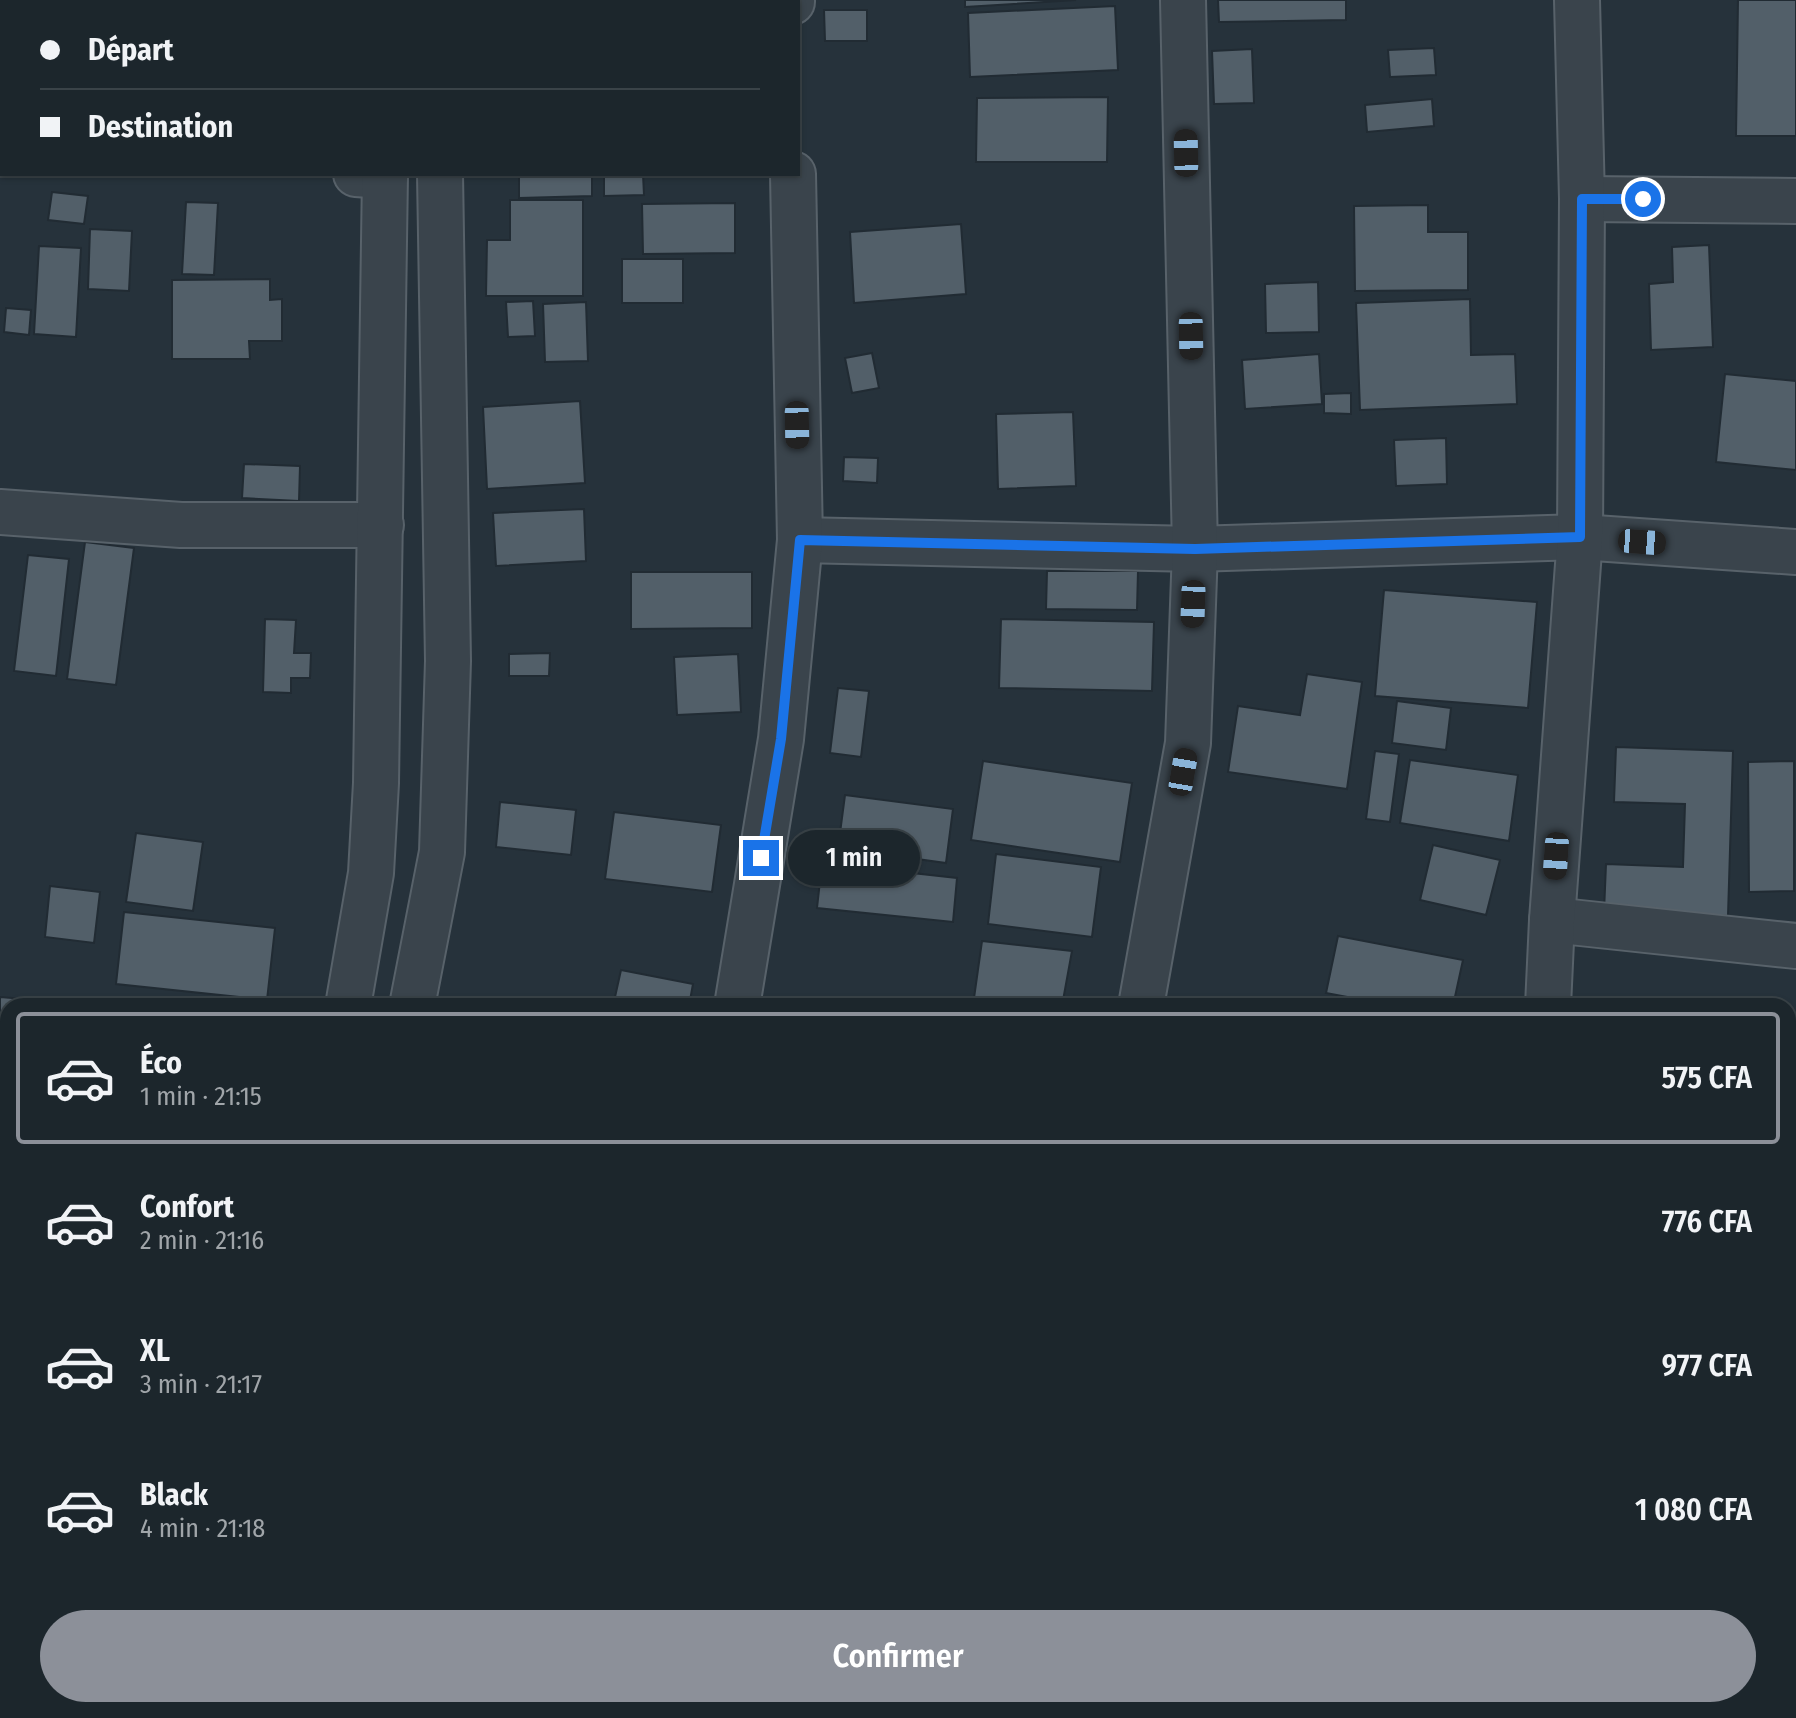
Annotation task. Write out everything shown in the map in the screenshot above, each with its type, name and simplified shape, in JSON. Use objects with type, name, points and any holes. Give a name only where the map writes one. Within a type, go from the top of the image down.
[{"type":"street","points":[[1142,998],[1188,743],[1195,549],[1183,0]]},
{"type":"street","points":[[1548,998],[1580,537],[1582,199],[1577,0]]},
{"type":"street","points":[[349,998],[371,873],[376,783],[381,525],[375,176]]},
{"type":"street","points":[[414,998],[442,852],[448,661],[440,176]]},
{"type":"street","points":[[738,998],[781,739],[800,540],[793,176]]},
{"type":"street","points":[[1582,199],[1796,201]]},
{"type":"street","points":[[0,512],[181,525],[381,525]]},
{"type":"street","points":[[800,540],[1195,549],[1580,537],[1796,552]]},
{"type":"street","points":[[1552,920],[1796,946]]},
{"type":"building","points":[[965,0],[1076,0],[965,7]]},
{"type":"building","points":[[1218,0],[1346,0],[1346,20],[1219,22]]},
{"type":"building","points":[[1738,0],[1796,0],[1796,136],[1736,136]]},
{"type":"building","points":[[1115,6],[1118,70],[970,77],[968,13]]},
{"type":"building","points":[[824,10],[867,10],[867,41],[825,41]]},
{"type":"building","points":[[1434,48],[1436,75],[1390,77],[1388,50]]},
{"type":"building","points":[[1252,49],[1254,103],[1214,104],[1212,51]]},
{"type":"building","points":[[1108,97],[1107,162],[976,162],[977,98]]},
{"type":"building","points":[[1432,99],[1434,126],[1367,132],[1365,105]]},
{"type":"building","points":[[519,176],[592,176],[592,196],[519,198]]},
{"type":"building","points":[[604,176],[643,176],[644,195],[604,196]]},
{"type":"building","points":[[52,192],[88,196],[84,224],[48,220]]},
{"type":"building","points":[[510,200],[583,200],[583,296],[486,296],[487,240],[510,240]]},
{"type":"building","points":[[186,202],[218,203],[214,275],[182,274]]},
{"type":"building","points":[[735,203],[735,253],[643,254],[642,204]]},
{"type":"building","points":[[1428,205],[1428,232],[1468,232],[1468,290],[1355,291],[1354,206]]},
{"type":"building","points":[[961,224],[966,294],[854,303],[850,232]]},
{"type":"building","points":[[90,229],[132,231],[129,291],[88,289]]},
{"type":"building","points":[[1709,245],[1713,347],[1651,350],[1649,284],[1673,282],[1672,247]]},
{"type":"building","points":[[39,246],[81,248],[76,337],[34,334]]},
{"type":"building","points":[[622,259],[683,259],[683,303],[622,303]]},
{"type":"building","points":[[270,279],[270,300],[282,299],[282,341],[249,341],[250,359],[172,359],[172,280]]},
{"type":"building","points":[[1318,282],[1319,332],[1266,333],[1265,284]]},
{"type":"building","points":[[1470,299],[1471,355],[1515,354],[1517,404],[1360,410],[1356,303]]},
{"type":"building","points":[[533,301],[535,336],[508,337],[506,302]]},
{"type":"building","points":[[586,302],[588,361],[545,362],[543,304]]},
{"type":"building","points":[[6,308],[31,310],[29,335],[4,332]]},
{"type":"building","points":[[872,353],[879,388],[852,393],[845,358]]},
{"type":"building","points":[[1319,354],[1322,404],[1245,409],[1242,360]]},
{"type":"building","points":[[1725,374],[1796,381],[1796,470],[1716,462]]},
{"type":"building","points":[[1351,393],[1351,414],[1324,413],[1324,394]]},
{"type":"building","points":[[580,401],[585,483],[487,489],[483,407]]},
{"type":"building","points":[[1073,412],[1076,486],[998,489],[996,414]]},
{"type":"building","points":[[1446,438],[1447,484],[1396,486],[1394,440]]},
{"type":"building","points":[[844,457],[878,458],[877,483],[843,481]]},
{"type":"building","points":[[244,464],[300,466],[299,501],[242,498]]},
{"type":"building","points":[[584,509],[586,561],[496,566],[493,513]]},
{"type":"building","points":[[85,542],[134,548],[116,685],[67,679]]},
{"type":"building","points":[[28,555],[69,559],[56,676],[14,671]]},
{"type":"building","points":[[1047,571],[1138,571],[1137,610],[1046,609]]},
{"type":"building","points":[[631,572],[752,572],[752,628],[631,629]]},
{"type":"building","points":[[1384,590],[1537,602],[1528,708],[1375,696]]},
{"type":"building","points":[[265,619],[296,620],[294,653],[311,653],[310,678],[291,678],[291,693],[263,692]]},
{"type":"building","points":[[1001,619],[1154,622],[1152,691],[999,688]]},
{"type":"building","points":[[550,653],[549,676],[509,676],[509,654]]},
{"type":"building","points":[[738,654],[741,712],[677,715],[674,657]]},
{"type":"building","points":[[1307,674],[1362,682],[1347,789],[1228,772],[1238,706],[1300,715]]},
{"type":"building","points":[[838,688],[869,691],[861,757],[830,753]]},
{"type":"building","points":[[1397,701],[1451,708],[1446,750],[1392,743]]},
{"type":"building","points":[[1616,747],[1733,751],[1728,916],[1604,912],[1606,864],[1683,867],[1685,804],[1614,802]]},
{"type":"building","points":[[1375,751],[1399,754],[1390,822],[1366,819]]},
{"type":"building","points":[[1410,760],[1518,775],[1509,841],[1400,823]]},
{"type":"building","points":[[983,761],[1132,783],[1120,862],[971,840]]},
{"type":"building","points":[[1794,761],[1794,891],[1749,892],[1748,762]]},
{"type":"building","points":[[845,795],[953,809],[946,863],[838,848]]},
{"type":"building","points":[[500,802],[576,810],[571,855],[496,847]]},
{"type":"building","points":[[614,812],[721,825],[712,892],[605,879]]},
{"type":"building","points":[[136,833],[203,842],[193,911],[126,902]]},
{"type":"building","points":[[1433,845],[1500,860],[1486,915],[1420,900]]},
{"type":"building","points":[[996,854],[1101,867],[1092,937],[988,924]]},
{"type":"building","points":[[822,863],[957,878],[953,922],[817,908]]},
{"type":"building","points":[[50,886],[100,892],[94,943],[45,937]]},
{"type":"building","points":[[124,912],[275,928],[267,998],[116,984]]},
{"type":"building","points":[[1338,936],[1463,960],[1455,998],[1353,998],[1326,993]]},
{"type":"building","points":[[982,941],[1072,951],[1063,998],[974,998]]},
{"type":"building","points":[[621,970],[693,984],[690,998],[615,998]]},
{"type":"route","points":[[761,858],[781,739],[800,540],[1195,549],[1580,537],[1582,199],[1643,199]]}]
